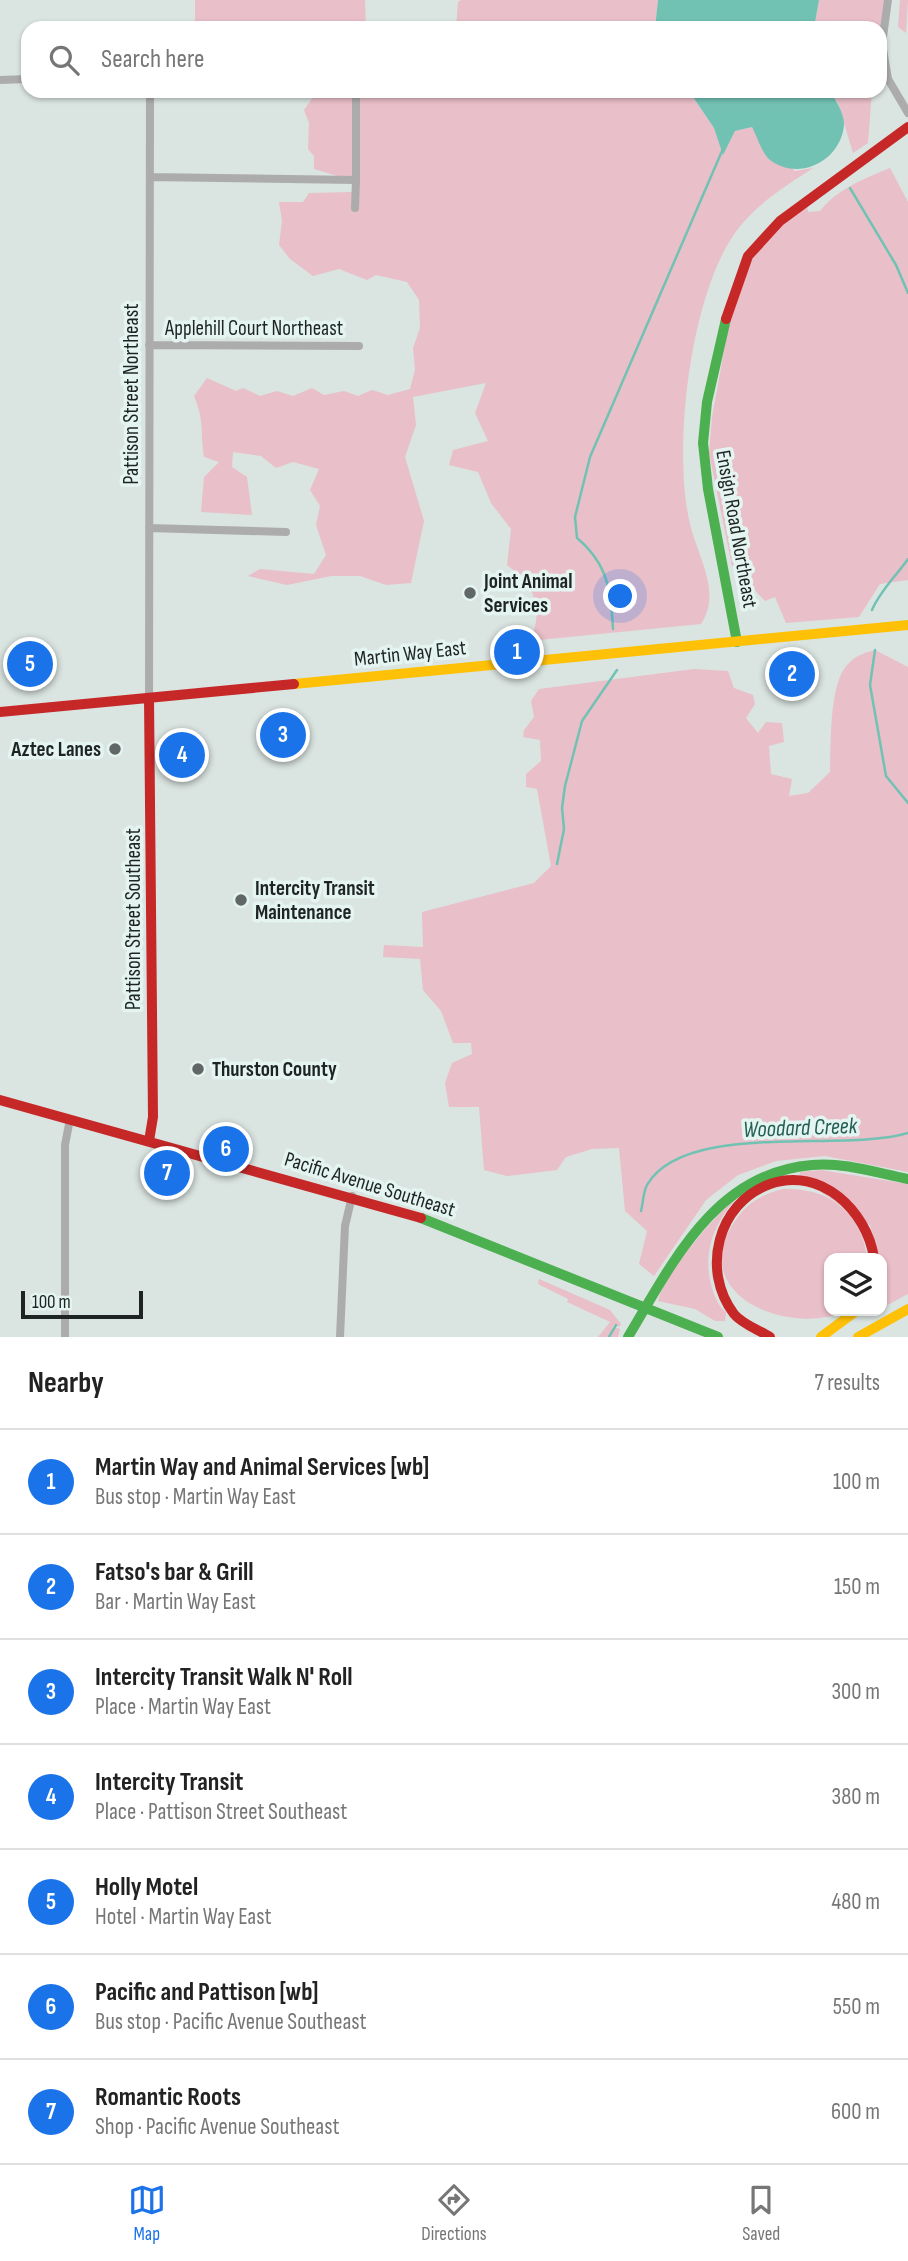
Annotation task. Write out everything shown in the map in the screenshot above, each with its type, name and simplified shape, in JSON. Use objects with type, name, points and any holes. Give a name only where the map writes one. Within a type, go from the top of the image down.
[{"type":"main road","name":"Ensign Road Northeast","points":[[737,642],[708,489],[703,443],[707,402],[727,314],[748,256],[780,221],[908,127]]},
{"type":"main road","name":"Martin Way East","points":[[0,712],[908,625]]},
{"type":"main road","name":"Pattison Street Southeast","points":[[149,698],[153,1117],[149,1141]]},
{"type":"main road","name":"Pacific Avenue Southeast","points":[[0,1100],[352,1196],[469,1235],[718,1337]]},
{"type":"main road","points":[[628,1337],[700,1221],[723,1198],[751,1180],[782,1170],[813,1165],[851,1168],[908,1179]]},
{"type":"main road","points":[[770,1337],[752,1329],[733,1313],[720,1292],[714,1271],[715,1247],[721,1228],[732,1210],[747,1197],[764,1187],[787,1182],[824,1188],[841,1197],[859,1216],[871,1240],[873,1253]]},
{"type":"main road","points":[[858,1337],[908,1308]]},
{"type":"main road","points":[[821,1337],[850,1316]]},
{"type":"street","points":[[885,21],[888,0]]},
{"type":"street","points":[[887,73],[908,113]]},
{"type":"street","points":[[0,79],[21,79]]},
{"type":"street","name":"Pattison Street Northeast","points":[[149,698],[150,98]]},
{"type":"street","points":[[355,208],[356,98]]},
{"type":"street","points":[[149,177],[356,180]]},
{"type":"street","name":"Applehill Court Northeast","points":[[149,345],[359,346]]},
{"type":"street","points":[[149,528],[286,532]]},
{"type":"street","points":[[65,1337],[65,1145],[70,1119]]},
{"type":"street","points":[[340,1337],[345,1226],[352,1196]]},
{"type":"shaded area","points":[[195,0],[365,0],[366,21],[195,21]]},
{"type":"shaded area","points":[[658,0],[656,21],[457,21],[458,2]]},
{"type":"shaded area","points":[[658,0],[819,0],[815,21],[656,21]]},
{"type":"shaded area","points":[[819,0],[888,0],[885,21],[815,21]]},
{"type":"shaded area","points":[[900,0],[908,0],[906,33],[898,27]]},
{"type":"shaded area","points":[[312,98],[694,98],[714,128],[723,154],[735,131],[752,127],[795,171],[813,168],[759,206],[733,236],[718,263],[696,335],[684,417],[683,457],[690,524],[709,587],[707,612],[701,624],[507,643],[510,635],[533,634],[536,604],[529,587],[507,565],[511,529],[491,503],[478,472],[449,465],[453,450],[488,441],[475,413],[486,383],[413,397],[416,425],[405,457],[424,521],[411,583],[386,585],[360,576],[331,576],[287,585],[248,576],[260,569],[314,574],[326,555],[316,525],[320,506],[310,490],[319,469],[293,462],[276,468],[261,456],[233,452],[232,467],[247,477],[252,515],[201,512],[204,477],[219,462],[204,457],[201,420],[194,396],[207,378],[236,391],[243,388],[260,396],[277,391],[293,396],[312,388],[324,395],[344,391],[358,396],[372,390],[388,395],[410,389],[415,370],[413,348],[420,328],[419,300],[407,282],[376,275],[367,280],[339,269],[313,276],[290,259],[279,245],[282,221],[279,202],[303,202],[309,193],[353,192],[351,180],[314,169],[314,156],[308,149],[309,123],[304,110]]},
{"type":"shaded area","points":[[694,98],[834,98],[844,126],[835,149],[826,158],[805,168],[793,169],[781,166],[767,157],[752,127],[735,131],[723,155],[714,128]]},
{"type":"shaded area","points":[[835,98],[871,98],[868,143],[853,153]]},
{"type":"shaded area","points":[[890,168],[908,202],[908,580],[880,584],[859,617],[786,623],[775,597],[765,601],[732,566],[709,453],[712,417],[731,313],[751,260],[778,227],[807,204],[808,212],[820,211],[843,191]]},
{"type":"shaded area","points":[[875,650],[908,667],[908,1172],[825,1156],[776,1161],[738,1175],[706,1200],[654,1276],[639,1264],[647,1231],[625,1211],[619,1148],[592,1149],[566,1157],[557,1170],[507,1176],[484,1170],[479,1107],[449,1107],[445,1083],[452,1063],[472,1054],[471,1043],[453,1043],[441,1011],[423,990],[420,959],[383,957],[384,945],[423,947],[422,912],[534,883],[551,866],[537,789],[526,787],[526,774],[541,761],[540,740],[523,737],[524,730],[534,717],[531,701],[539,689],[694,669],[728,671],[734,688],[753,695],[755,704],[746,718],[758,733],[766,722],[782,723],[784,742],[769,746],[771,774],[792,779],[789,796],[808,793],[830,772],[832,716],[841,674],[853,659]]},
{"type":"shaded area","points":[[821,1170],[908,1184],[908,1294],[887,1305],[887,1253],[877,1253],[870,1225],[799,1177],[800,1172]]},
{"type":"shaded area","points":[[783,1189],[814,1192],[840,1206],[858,1228],[866,1253],[824,1253],[824,1316],[830,1316],[797,1318],[772,1313],[750,1303],[733,1288],[723,1270],[723,1247],[735,1221],[756,1200]]},
{"type":"shaded area","points":[[734,1201],[714,1233],[708,1268],[714,1294],[726,1312],[725,1321],[715,1321],[695,1309],[658,1301],[669,1278],[690,1247]]},
{"type":"shaded area","points":[[539,1279],[610,1310],[621,1324],[619,1327],[615,1324],[611,1329],[620,1329],[618,1337],[598,1337],[610,1322],[567,1302],[568,1299],[538,1284]]},
{"type":"waterway","points":[[613,629],[606,579],[595,558],[577,538],[575,517],[590,457],[722,151]]},
{"type":"waterway","name":"Woodard Creek","points":[[850,188],[896,265],[908,293]]},
{"type":"waterway","name":"Woodard Creek","points":[[872,610],[908,559]]},
{"type":"waterway","name":"Woodard Creek","points":[[875,650],[870,685],[886,776],[908,803]]},
{"type":"waterway","points":[[557,864],[564,829],[562,808],[565,786],[582,721],[617,670]]},
{"type":"waterway","name":"Woodard Creek","points":[[641,1211],[647,1185],[666,1165],[695,1152],[729,1145],[880,1138],[908,1133]]},
{"type":"waterway","name":"Woodard Creek","points":[[609,1337],[616,1325]]},
{"type":"traffic: fast","points":[[726,319],[707,402],[703,443],[708,489],[737,642]]},
{"type":"traffic: fast","points":[[628,1337],[680,1252],[723,1203],[749,1185],[778,1172],[824,1164],[908,1179]]},
{"type":"traffic: fast","points":[[421,1218],[718,1337]]},
{"type":"traffic: slow","points":[[294,684],[908,625]]},
{"type":"traffic: slow","points":[[858,1337],[908,1309]]},
{"type":"traffic: slow","points":[[821,1337],[849,1316]]},
{"type":"traffic: jam","points":[[726,319],[748,256],[780,221],[908,127]]},
{"type":"traffic: jam","points":[[0,712],[294,684]]},
{"type":"traffic: jam","points":[[149,698],[153,1117],[149,1141]]},
{"type":"traffic: jam","points":[[0,1100],[421,1218]]},
{"type":"traffic: jam","points":[[770,1337],[737,1318],[724,1297],[718,1278],[720,1240],[727,1222],[737,1206],[752,1193],[770,1184],[789,1180],[807,1181],[823,1187],[851,1209],[862,1224],[873,1253]]},
{"type":"place","name":"Joint Animal Services","points":[[470,593]]},
{"type":"place","name":"Martin Way and Animal Services [wb]","points":[[517,652]]},
{"type":"place","name":"Holly Motel","points":[[30,664]]},
{"type":"place","name":"Fatso's bar & Grill","points":[[792,674]]},
{"type":"place","name":"Intercity Transit Walk N' Roll","points":[[283,735]]},
{"type":"place","name":"Aztec Lanes","points":[[115,749]]},
{"type":"place","name":"Intercity Transit","points":[[182,755]]},
{"type":"place","name":"Intercity Transit Maintenance","points":[[241,900]]},
{"type":"place","name":"Thurston County","points":[[198,1069]]},
{"type":"place","name":"Pacific and Pattison [wb]","points":[[226,1149]]},
{"type":"place","name":"Romantic Roots","points":[[167,1173]]}]
